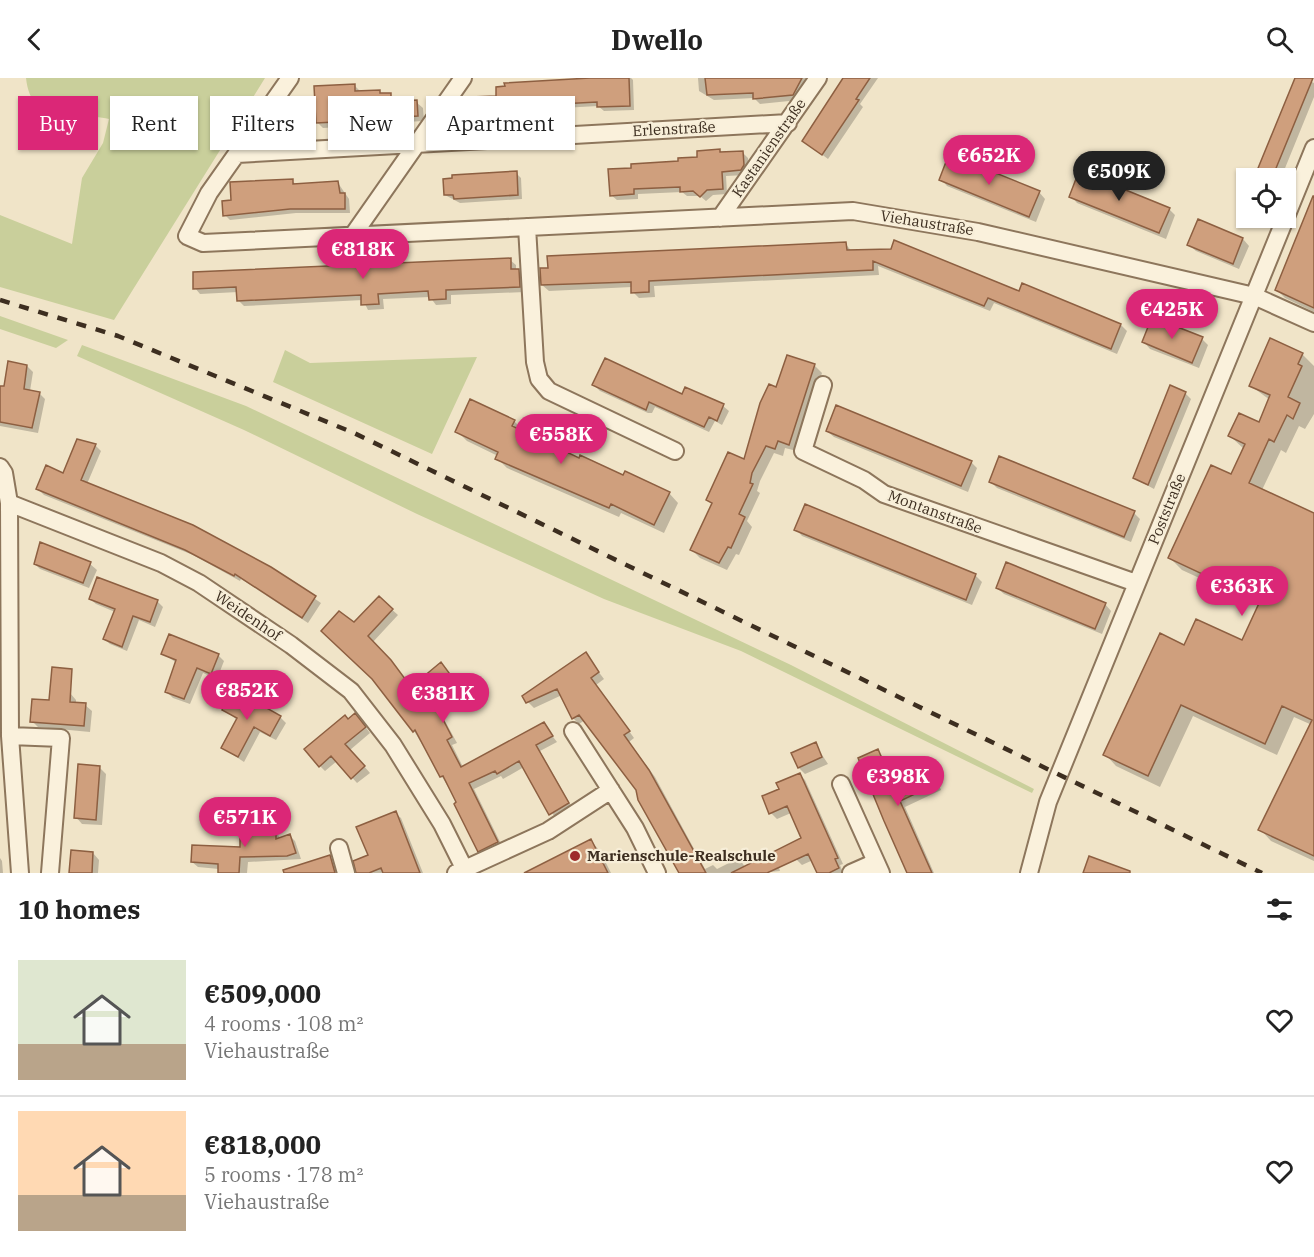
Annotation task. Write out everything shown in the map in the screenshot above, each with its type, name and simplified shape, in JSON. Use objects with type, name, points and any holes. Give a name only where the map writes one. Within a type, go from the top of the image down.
[{"type":"street","points":[[237,154],[290,78]]},
{"type":"street","points":[[353,234],[463,78]]},
{"type":"street","name":"Kastanienstraße","points":[[720,218],[818,78]]},
{"type":"street","name":"Erlenstraße","points":[[237,154],[788,123]]},
{"type":"street","name":"Poststraße","points":[[1029,873],[1048,802],[1314,148]]},
{"type":"street","name":"Viehaustraße","points":[[237,154],[209,193],[187,236],[203,243],[853,211],[978,232],[1254,296],[1314,323]]},
{"type":"street","points":[[527,227],[535,362],[539,379],[549,391],[568,402],[675,452]]},
{"type":"street","name":"Montanstraße","points":[[823,385],[803,452],[864,480],[884,494],[1136,583]]},
{"type":"street","points":[[0,467],[4,473],[9,503],[10,736],[20,873]]},
{"type":"street","name":"Weidenhof","points":[[9,503],[161,563],[199,583],[291,645],[351,692],[393,745],[442,824],[460,872]]},
{"type":"street","points":[[573,731],[635,828],[657,873]]},
{"type":"street","points":[[10,736],[61,738],[50,873]]},
{"type":"street","points":[[841,784],[878,868],[851,873]]},
{"type":"street","points":[[460,872],[548,831],[611,790]]},
{"type":"street","points":[[339,848],[346,873]]},
{"type":"green space","points":[[26,78],[265,78],[254,96],[210,96],[210,150],[220,150],[114,320],[0,287],[0,215],[72,244],[82,178],[103,143],[109,119],[98,117],[98,96],[31,96]]},
{"type":"green space","points":[[0,316],[68,340],[56,348],[0,329]]},
{"type":"green space","points":[[82,345],[246,406],[791,665],[1034,789],[1032,793],[741,651],[604,599],[417,514],[244,430],[77,356]]},
{"type":"green space","points":[[285,350],[310,363],[477,357],[432,454],[273,382]]},
{"type":"building","points":[[629,78],[630,106],[597,107],[597,102],[575,103],[575,96],[496,96],[496,87],[505,86],[504,83]]},
{"type":"building","points":[[705,78],[802,78],[793,95],[753,99],[753,93],[707,95]]},
{"type":"building","points":[[843,78],[870,78],[856,99],[859,100],[822,155],[802,141]]},
{"type":"building","points":[[1295,78],[1313,78],[1276,168],[1258,168]]},
{"type":"building","points":[[355,84],[355,91],[380,90],[380,93],[391,93],[391,96],[328,96],[328,122],[316,123],[314,86]]},
{"type":"building","points":[[414,100],[417,100],[418,116],[414,116]]},
{"type":"building","points":[[720,149],[720,152],[743,151],[744,165],[741,170],[722,172],[723,189],[707,190],[700,197],[693,191],[680,192],[680,187],[634,189],[634,194],[610,196],[608,169],[631,168],[631,164],[678,161],[678,158],[697,157],[697,151]]},
{"type":"building","points":[[949,154],[1040,191],[1029,217],[939,180]]},
{"type":"building","points":[[517,171],[518,195],[454,199],[453,195],[444,195],[443,179],[452,178],[452,175]]},
{"type":"building","points":[[1079,171],[1170,208],[1159,233],[1069,197]]},
{"type":"building","points":[[293,179],[293,184],[338,181],[340,193],[345,193],[345,209],[290,209],[223,216],[222,201],[231,200],[230,182]]},
{"type":"building","points":[[1314,196],[1314,308],[1275,290]]},
{"type":"building","points":[[1198,219],[1243,238],[1233,264],[1187,245]]},
{"type":"building","points":[[894,240],[1019,291],[1022,283],[1121,324],[1111,349],[988,298],[984,306],[873,261],[873,270],[649,281],[649,292],[631,293],[631,282],[541,285],[540,268],[548,268],[547,256],[846,242],[847,250],[891,249]]},
{"type":"building","points":[[511,258],[511,269],[519,269],[520,287],[446,290],[446,299],[429,300],[428,291],[378,294],[379,304],[361,305],[361,295],[237,301],[236,287],[193,289],[193,272]]},
{"type":"building","points":[[1152,317],[1203,337],[1192,363],[1142,342]]},
{"type":"building","points":[[1270,338],[1303,353],[1298,364],[1302,366],[1288,397],[1300,403],[1293,419],[1287,415],[1274,442],[1269,439],[1249,483],[1314,513],[1314,856],[1258,830],[1312,720],[1282,706],[1265,744],[1181,705],[1148,776],[1103,755],[1160,633],[1184,645],[1196,619],[1242,640],[1260,601],[1168,558],[1211,465],[1231,474],[1245,444],[1228,436],[1239,413],[1259,422],[1270,395],[1249,386]]},
{"type":"building","points":[[787,355],[815,364],[789,445],[778,441],[775,449],[766,446],[752,473],[750,483],[753,484],[739,514],[745,517],[731,548],[728,547],[719,563],[690,550],[712,503],[706,500],[728,452],[744,459],[760,403],[769,384],[776,387]]},
{"type":"building","points":[[605,358],[682,394],[685,387],[724,404],[717,421],[709,417],[704,427],[649,402],[646,410],[592,385]]},
{"type":"building","points":[[8,361],[27,365],[24,389],[40,392],[32,428],[0,422],[0,386],[4,386]]},
{"type":"building","points":[[1170,385],[1186,392],[1148,485],[1133,478]]},
{"type":"building","points":[[470,399],[515,420],[512,426],[579,458],[580,455],[623,475],[625,471],[670,492],[654,525],[611,504],[609,508],[495,459],[498,452],[455,432]]},
{"type":"building","points":[[836,405],[972,461],[961,486],[826,431]]},
{"type":"building","points":[[77,439],[96,444],[81,480],[193,525],[271,567],[316,596],[302,618],[235,574],[234,576],[185,550],[36,489],[46,465],[63,473]]},
{"type":"building","points":[[999,456],[1135,511],[1124,537],[989,482]]},
{"type":"building","points":[[805,504],[976,574],[966,600],[794,530]]},
{"type":"building","points":[[40,542],[91,562],[83,583],[34,564]]},
{"type":"building","points":[[1006,562],[1106,603],[1095,629],[996,588]]},
{"type":"building","points":[[97,577],[158,600],[150,622],[133,616],[122,647],[103,639],[115,609],[89,599]]},
{"type":"building","points":[[379,596],[393,609],[368,636],[391,660],[411,687],[441,662],[458,685],[435,704],[452,737],[447,740],[461,767],[544,722],[553,736],[536,745],[569,803],[549,815],[519,761],[497,774],[495,771],[469,783],[498,842],[478,852],[443,776],[440,777],[415,730],[413,732],[372,679],[321,631],[339,611],[354,622]]},
{"type":"building","points":[[169,634],[219,654],[211,674],[197,668],[184,699],[165,692],[176,660],[161,654]]},
{"type":"building","points":[[586,652],[599,672],[591,678],[630,731],[624,735],[649,770],[706,873],[679,873],[638,800],[636,790],[579,715],[572,719],[557,689],[526,703],[522,696]]},
{"type":"building","points":[[52,667],[72,669],[70,702],[86,703],[84,726],[30,722],[32,699],[49,700]]},
{"type":"building","points":[[233,689],[281,716],[270,736],[254,727],[238,757],[221,748],[237,718],[222,710]]},
{"type":"building","points":[[355,713],[366,727],[345,744],[365,766],[351,779],[331,756],[319,767],[304,749],[345,715],[348,719]]},
{"type":"building","points":[[816,742],[822,757],[798,768],[791,753]]},
{"type":"building","points":[[878,749],[892,782],[928,766],[936,784],[900,801],[932,873],[907,873],[884,821],[858,758]]},
{"type":"building","points":[[78,764],[100,766],[96,820],[74,818]]},
{"type":"building","points":[[800,773],[838,858],[835,859],[839,868],[829,873],[817,873],[808,854],[767,873],[731,873],[801,838],[787,806],[769,814],[762,796],[779,789],[776,783]]},
{"type":"building","points":[[396,811],[420,873],[383,873],[381,868],[369,873],[356,873],[353,861],[368,855],[356,827]]},
{"type":"building","points":[[240,822],[264,823],[264,830],[276,829],[276,839],[290,834],[296,853],[287,856],[240,857],[239,873],[218,873],[218,864],[191,862],[192,845],[240,847]]},
{"type":"building","points":[[591,839],[608,873],[524,873]]},
{"type":"building","points":[[71,850],[93,852],[92,873],[69,873]]},
{"type":"building","points":[[330,855],[335,873],[284,873],[283,870]]},
{"type":"building","points":[[1089,856],[1130,871],[1130,873],[1083,873]]},
{"type":"railway","points":[[0,300],[118,336],[354,433],[1262,873]]},
{"type":"place","name":"Marienschule-Realschule","points":[[575,856]]}]
